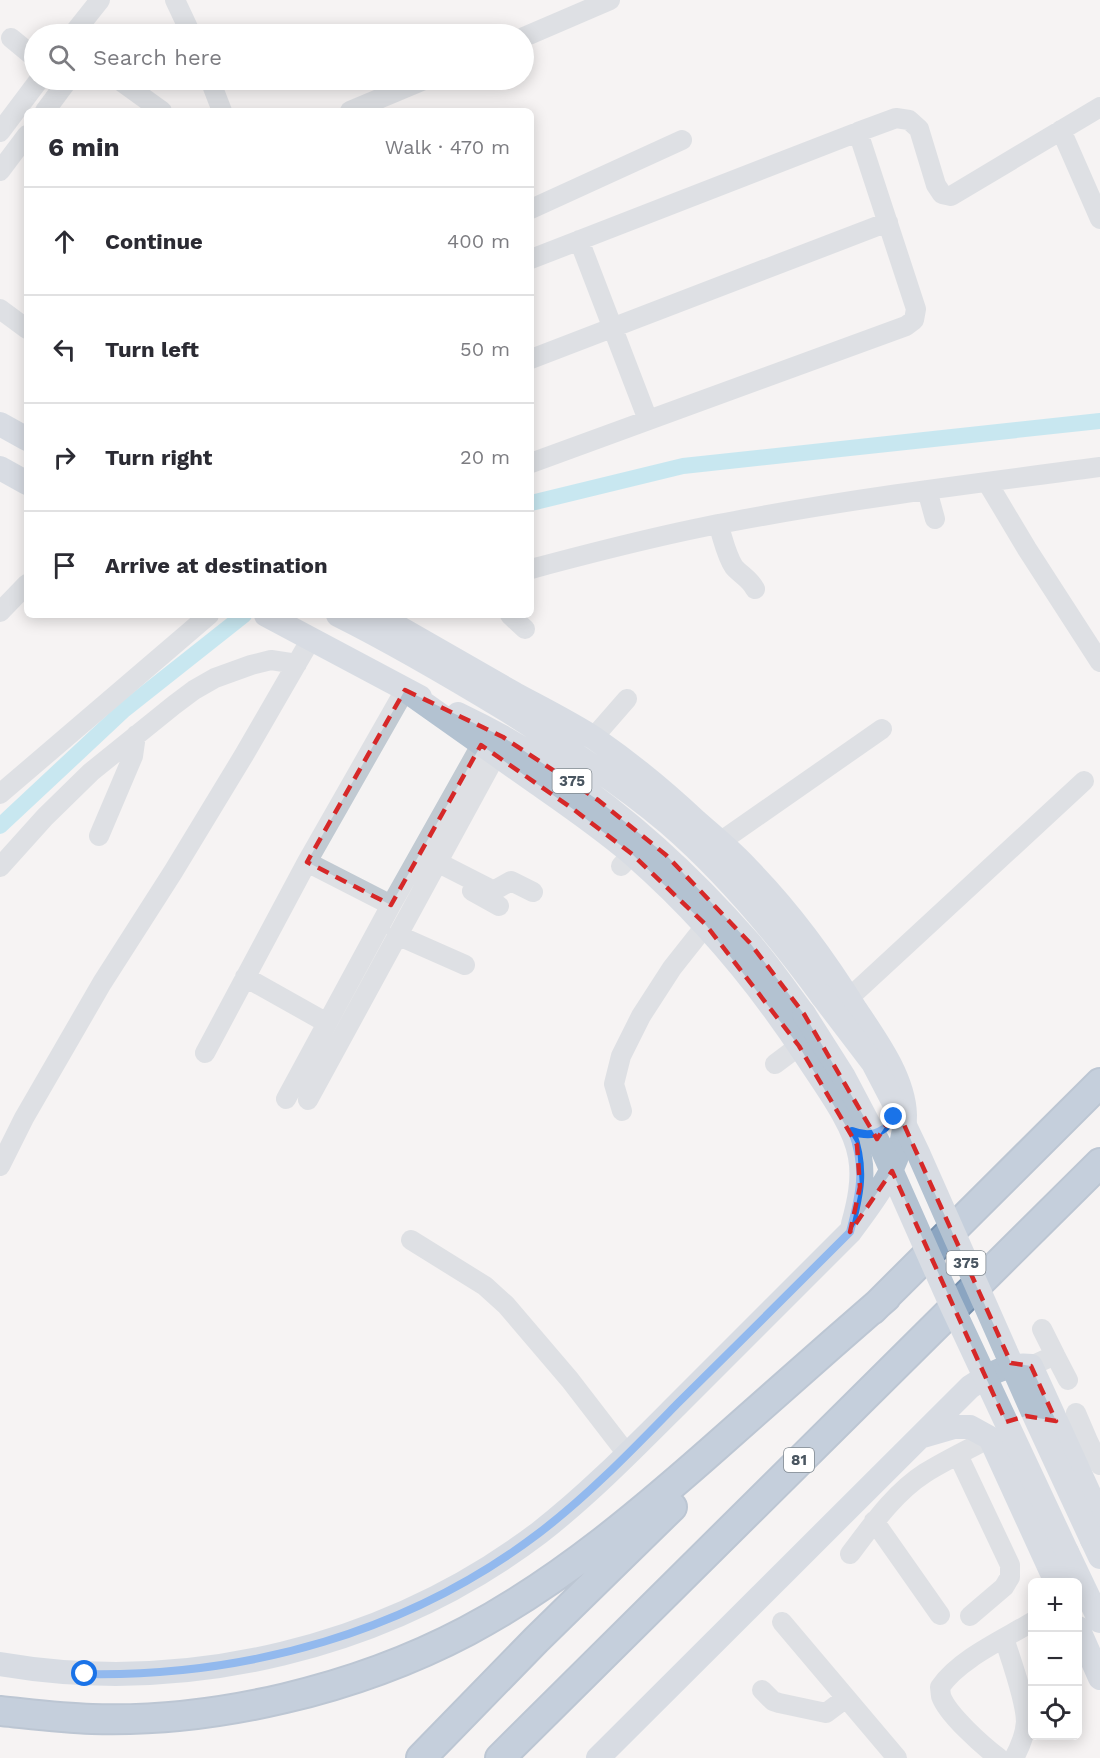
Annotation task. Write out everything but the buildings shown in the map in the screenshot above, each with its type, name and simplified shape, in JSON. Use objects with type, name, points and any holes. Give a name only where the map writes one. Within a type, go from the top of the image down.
[{"type":"highway","points":[[421,1758],[536,1640],[886,1297],[1100,1083]]},
{"type":"highway","name":"81","points":[[500,1758],[1100,1163]]},
{"type":"highway","points":[[0,1711],[93,1719],[180,1715],[222,1710],[341,1684],[385,1669],[428,1650],[506,1608],[552,1578],[624,1524],[669,1488],[886,1297]]},
{"type":"main road","points":[[0,424],[24,438]]},
{"type":"main road","points":[[0,468],[24,481]]},
{"type":"main road","name":"375","points":[[344,618],[446,674],[515,716],[575,753],[640,800],[697,851],[748,903],[796,960],[873,1063],[897,1108],[1100,1557]]},
{"type":"main road","points":[[0,1664],[48,1671],[123,1674],[191,1670],[258,1660],[354,1633],[417,1606],[469,1579],[538,1533],[568,1509],[627,1454],[850,1232],[878,1196],[898,1155],[905,1121],[901,1089],[883,1053],[849,998],[793,919],[748,868],[657,785],[593,738],[382,618]]},
{"type":"main road","name":"375","points":[[273,619],[405,690],[478,723],[556,770],[632,826],[666,855],[750,943],[804,1014],[844,1077],[882,1149],[949,1300],[1100,1621]]},
{"type":"main road","points":[[405,690],[489,750],[547,799],[604,831],[627,860],[661,880],[732,955],[799,1046],[852,1131],[860,1155],[861,1176],[858,1206],[850,1232]]},
{"type":"main road","points":[[852,1131],[872,1135],[887,1127],[896,1112],[901,1089]]},
{"type":"main road","points":[[598,1758],[970,1387],[992,1372],[1019,1364],[1031,1366],[1066,1417],[1079,1445],[1100,1518]]},
{"type":"main road","points":[[990,1438],[997,1427],[1015,1417],[1066,1417]]},
{"type":"main road","points":[[920,1437],[954,1427],[970,1427],[990,1438],[1054,1578]]},
{"type":"main road","points":[[1079,1632],[1100,1677]]},
{"type":"street","points":[[81,24],[100,0]]},
{"type":"street","points":[[175,0],[186,24]]},
{"type":"street","points":[[534,33],[610,0]]},
{"type":"street","points":[[11,38],[24,49]]},
{"type":"street","points":[[0,132],[32,90]]},
{"type":"street","points":[[47,108],[61,90]]},
{"type":"street","points":[[133,90],[158,108]]},
{"type":"street","points":[[214,90],[221,108]]},
{"type":"street","points":[[358,108],[400,90]]},
{"type":"street","points":[[534,258],[896,118],[909,120],[919,129],[936,185],[942,194],[951,196],[1100,107]]},
{"type":"street","points":[[1061,130],[1100,219]]},
{"type":"street","points":[[534,462],[906,326],[914,320],[916,309],[858,132]]},
{"type":"street","points":[[0,171],[24,139]]},
{"type":"street","points":[[534,208],[682,140]]},
{"type":"street","points":[[534,357],[888,222]]},
{"type":"street","points":[[579,240],[648,420]]},
{"type":"street","points":[[0,309],[24,328]]},
{"type":"street","points":[[534,567],[718,524],[880,496],[1100,467]]},
{"type":"street","points":[[987,482],[1100,662]]},
{"type":"street","points":[[927,490],[935,519]]},
{"type":"street","points":[[718,524],[729,559],[755,589]]},
{"type":"street","points":[[0,612],[24,587]]},
{"type":"street","points":[[0,794],[205,618]]},
{"type":"street","points":[[513,618],[525,629]]},
{"type":"street","points":[[2,1157],[102,983],[173,872],[311,639]]},
{"type":"street","points":[[0,867],[91,772],[194,690],[215,678],[251,665],[271,660],[297,664]]},
{"type":"street","points":[[204,1053],[307,862],[405,690]]},
{"type":"street","points":[[593,738],[627,699]]},
{"type":"street","points":[[720,842],[882,729]]},
{"type":"street","points":[[99,836],[133,756],[136,735]]},
{"type":"street","points":[[308,1100],[435,866],[489,750]]},
{"type":"street","points":[[285,1099],[391,905],[489,750]]},
{"type":"street","points":[[849,998],[1084,781]]},
{"type":"street","points":[[307,862],[391,905]]},
{"type":"street","points":[[435,866],[495,890],[511,882],[533,892]]},
{"type":"street","points":[[435,866],[499,906]]},
{"type":"street","points":[[622,1111],[614,1084],[621,1056],[640,1016],[672,968],[705,926]]},
{"type":"street","points":[[397,935],[465,965]]},
{"type":"street","points":[[246,977],[327,1023]]},
{"type":"street","points":[[775,1064],[799,1046]]},
{"type":"street","points":[[411,1239],[485,1286],[506,1305],[570,1380],[627,1454]]},
{"type":"street","points":[[1042,1329],[1068,1380]]},
{"type":"street","points":[[1031,1366],[1054,1355]]},
{"type":"street","points":[[850,1554],[874,1521],[917,1479],[990,1438]]},
{"type":"street","points":[[1079,1445],[1100,1465]]},
{"type":"street","points":[[958,1455],[1010,1565],[1010,1577],[1004,1587],[970,1616]]},
{"type":"street","points":[[874,1521],[940,1615]]},
{"type":"street","points":[[782,1622],[897,1758]]},
{"type":"street","points":[[999,1758],[949,1709],[941,1696],[940,1687],[945,1679],[979,1652],[1028,1624]]},
{"type":"street","points":[[1005,1638],[1026,1721],[1022,1741],[1014,1758]]},
{"type":"street","points":[[762,1690],[773,1701],[820,1713],[830,1712],[846,1698]]},
{"type":"highlighted area","points":[[405,690],[503,737],[598,800],[666,855],[750,943],[804,1014],[877,1139],[897,1109],[1011,1363],[1031,1366],[1056,1421],[1026,1416],[1006,1422],[892,1171],[850,1232],[860,1187],[857,1145],[799,1046],[706,925],[632,854],[573,809],[481,745],[391,905],[307,862]]},
{"type":"waterway","points":[[534,502],[683,466],[1100,421]]},
{"type":"waterway","points":[[0,826],[124,710],[240,618]]},
{"type":"route","points":[[85,1674],[191,1670],[258,1660],[322,1643],[354,1633],[417,1606],[448,1591],[508,1554],[538,1533],[597,1484],[850,1232],[858,1206],[861,1176],[860,1155],[852,1131],[872,1135],[883,1131],[894,1117]]}]
